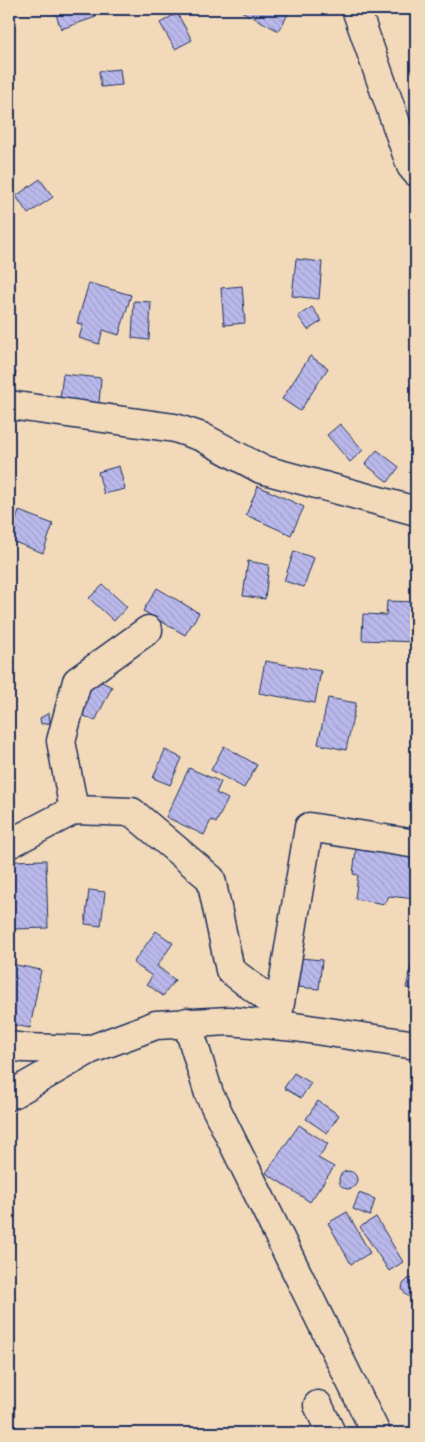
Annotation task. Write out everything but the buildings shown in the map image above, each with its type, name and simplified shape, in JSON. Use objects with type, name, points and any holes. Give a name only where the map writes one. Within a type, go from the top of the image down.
[{"type":"street","points":[[356,9],[394,121],[411,166],[416,172]]},
{"type":"street","points":[[9,405],[175,428],[202,437],[261,469],[416,511]]},
{"type":"street","points":[[74,810],[61,741],[77,681],[148,630]]},
{"type":"street","points":[[9,844],[74,810],[132,812],[211,879],[230,970],[278,1016]]},
{"type":"street","points":[[278,1016],[309,827],[416,844]]},
{"type":"street","points":[[9,1096],[89,1050],[156,1025],[278,1016],[416,1045]]},
{"type":"street","points":[[187,1022],[210,1094],[376,1433]]},
{"type":"street","points":[[9,1046],[89,1050]]},
{"type":"street","points":[[318,1405],[331,1433]]}]
